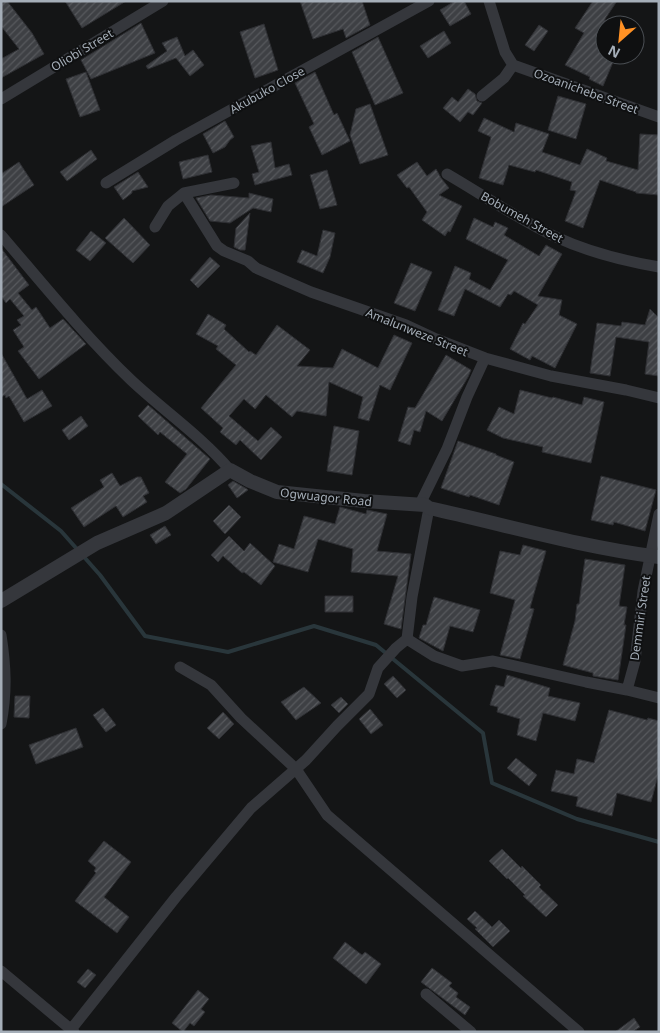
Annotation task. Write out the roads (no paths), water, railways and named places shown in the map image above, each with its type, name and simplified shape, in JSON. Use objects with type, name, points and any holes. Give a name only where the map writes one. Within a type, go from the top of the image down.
[{"type":"street","name":"Oliobi Street","points":[[1,99],[163,1]]},
{"type":"street","name":"Akubuko Close","points":[[106,183],[176,140],[429,1]]},
{"type":"street","points":[[482,96],[504,78],[513,65],[506,52],[489,1]]},
{"type":"street","name":"Ozoanichebe Street","points":[[513,65],[659,117]]},
{"type":"street","name":"Bobumeh Street","points":[[447,174],[532,225],[557,237],[590,250],[659,267]]},
{"type":"street","points":[[155,227],[168,206],[184,194],[234,183]]},
{"type":"street","name":"Amalunweze Street","points":[[184,194],[204,224],[210,237],[224,252],[248,261],[256,268],[311,292],[406,325],[485,358],[551,376],[659,398]]},
{"type":"street","name":"Ogwuagor Road","points":[[1,234],[66,312],[132,380],[208,446],[230,470],[250,481],[277,492],[354,501],[424,506],[577,543],[655,556]]},
{"type":"street","points":[[1,971],[71,1031],[176,897],[251,808],[296,769],[369,694],[378,668],[389,655],[407,640],[424,506],[467,397],[485,358]]},
{"type":"street","points":[[1,601],[97,543],[166,513],[230,470]]},
{"type":"street","name":"Demmiri Street","points":[[627,690],[635,662],[643,591],[655,556],[659,514]]},
{"type":"street","points":[[1,635],[6,672],[5,702],[1,724]]},
{"type":"street","points":[[407,640],[434,656],[462,666],[493,661],[659,698]]},
{"type":"street","points":[[180,667],[211,685],[241,718],[296,769],[327,815],[579,1032]]},
{"type":"street","points":[[426,994],[472,1032]]},
{"type":"waterway","points":[[1,484],[61,531],[100,575],[145,636],[228,652],[314,626],[376,645],[483,733],[492,783],[577,819],[659,842]]}]
